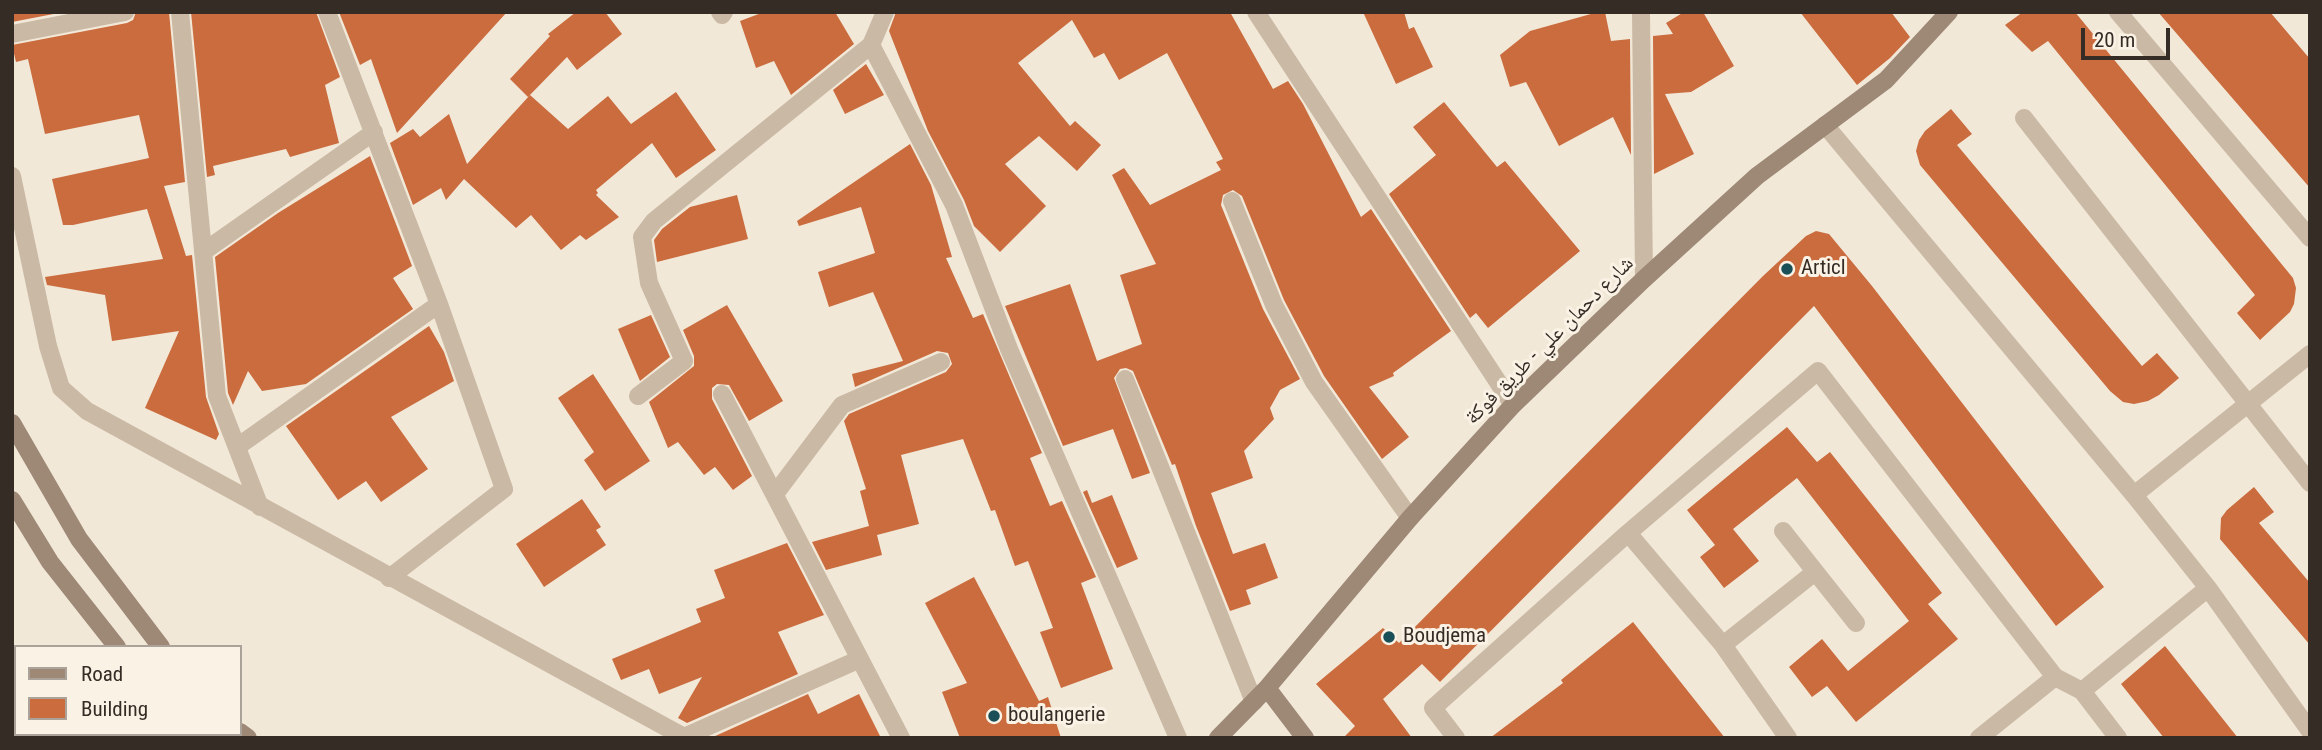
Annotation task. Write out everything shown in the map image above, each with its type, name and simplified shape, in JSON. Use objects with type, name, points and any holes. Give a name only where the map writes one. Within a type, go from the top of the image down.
[{"type":"main road","name":"شارع دحمان علي - طريق فوكة","points":[[1219,737],[1267,688],[1410,518],[1513,405],[1644,279],[1757,176],[1885,80],[1949,12]]},
{"type":"main road","points":[[12,423],[79,539],[159,645]]},
{"type":"main road","points":[[12,500],[50,562],[115,645]]},
{"type":"main road","points":[[1267,688],[1305,738]]},
{"type":"street","points":[[12,34],[125,12]]},
{"type":"street","points":[[180,12],[218,396],[260,507]]},
{"type":"street","points":[[327,12],[439,304],[504,489],[389,578]]},
{"type":"street","points":[[638,396],[684,361],[649,283],[642,237],[654,221],[871,45],[885,12]]},
{"type":"street","points":[[1256,12],[1513,405]]},
{"type":"street","points":[[1641,12],[1644,279]]},
{"type":"street","points":[[2119,12],[2310,238]]},
{"type":"street","points":[[871,45],[954,205],[1009,349],[1178,738]]},
{"type":"street","points":[[2024,118],[2310,483]]},
{"type":"street","points":[[1825,125],[2134,495],[2208,588],[2310,731]]},
{"type":"street","points":[[203,252],[374,132]]},
{"type":"street","points":[[12,176],[48,346],[61,388],[87,411],[684,737],[860,659]]},
{"type":"street","points":[[1232,201],[1274,305],[1314,382],[1410,518]]},
{"type":"street","points":[[237,447],[439,304]]},
{"type":"street","points":[[2134,495],[2310,354]]},
{"type":"street","points":[[775,494],[842,405],[941,362]]},
{"type":"street","points":[[1456,738],[1433,708],[1628,533],[1818,371],[2055,677],[2082,691],[2118,738]]},
{"type":"street","points":[[1125,379],[1254,702]]},
{"type":"street","points":[[722,394],[901,738]]},
{"type":"street","points":[[1783,531],[1856,624]]},
{"type":"street","points":[[1628,533],[1723,645],[1788,738]]},
{"type":"street","points":[[1723,645],[1815,572]]},
{"type":"street","points":[[2082,691],[2208,588]]},
{"type":"street","points":[[1979,738],[2055,677]]},
{"type":"building","points":[[12,12],[64,12],[12,22]]},
{"type":"building","points":[[136,12],[169,12],[185,182],[164,186],[186,256],[192,255],[206,397],[219,434],[216,440],[145,408],[179,331],[112,341],[105,295],[47,285],[45,277],[163,259],[147,209],[63,225],[52,179],[149,158],[139,115],[45,134],[28,59],[16,62],[12,45],[127,23],[133,20]]},
{"type":"building","points":[[191,12],[316,12],[340,77],[325,85],[339,143],[290,157],[286,149],[213,166],[215,175],[207,177]]},
{"type":"building","points":[[339,12],[507,12],[397,133],[371,59],[360,65]]},
{"type":"building","points":[[576,12],[605,12],[622,34],[577,70],[567,57],[528,97],[510,79],[550,36],[548,34]]},
{"type":"building","points":[[764,12],[835,12],[854,44],[791,95],[774,61],[756,68],[740,21]]},
{"type":"building","points":[[896,12],[1230,12],[1273,89],[1288,81],[1303,104],[1361,217],[1371,209],[1451,331],[1393,373],[1394,376],[1369,387],[1409,437],[1382,459],[1324,376],[1284,300],[1242,196],[1233,190],[1223,195],[1221,205],[1263,309],[1300,379],[1280,390],[1270,408],[1274,419],[1244,451],[1253,478],[1211,493],[1233,554],[1265,543],[1278,578],[1246,590],[1251,604],[1230,611],[1175,464],[1172,465],[1133,371],[1120,369],[1114,378],[1150,473],[1132,479],[1113,429],[1063,446],[1005,306],[1070,284],[1097,361],[1142,344],[1120,275],[1156,264],[1112,175],[1124,168],[1150,205],[1221,170],[1216,162],[1223,159],[1167,53],[1119,80],[1104,53],[1094,58],[1072,20],[1018,63],[1070,126],[1075,121],[1101,145],[1077,171],[1039,136],[1005,164],[1046,206],[1000,252],[974,226],[964,200],[928,131],[889,31]]},
{"type":"building","points":[[1363,12],[1404,12],[1409,29],[1414,27],[1433,67],[1396,84]]},
{"type":"building","points":[[1605,12],[1611,41],[1630,39],[1631,155],[1613,117],[1559,146],[1526,82],[1510,87],[1500,55],[1530,31]]},
{"type":"building","points":[[1684,12],[1703,12],[1734,66],[1691,92],[1665,94],[1694,154],[1654,174],[1653,36],[1673,34],[1666,23]]},
{"type":"building","points":[[1800,12],[1891,12],[1910,37],[1890,58],[1857,85]]},
{"type":"building","points":[[2023,12],[2075,12],[2293,278],[2296,288],[2290,312],[2260,340],[2237,313],[2255,295],[2048,41],[2032,52],[2005,25]]},
{"type":"building","points":[[2158,12],[2270,12],[2310,59],[2310,188]]},
{"type":"building","points":[[866,64],[884,95],[845,114],[833,90]]},
{"type":"building","points":[[676,92],[716,150],[676,178],[652,143],[596,190],[596,195],[619,217],[586,240],[580,235],[561,250],[531,215],[516,228],[464,179],[446,200],[441,188],[413,205],[390,143],[413,129],[420,137],[449,114],[467,164],[530,95],[568,129],[608,96],[631,124]]},
{"type":"building","points":[[1444,102],[1497,167],[1505,161],[1580,251],[1488,328],[1476,313],[1470,318],[1389,194],[1436,155],[1413,127]]},
{"type":"building","points":[[1951,109],[1972,134],[1957,145],[2142,366],[2157,353],[2179,378],[2159,395],[2134,404],[2123,402],[2110,391],[1920,165],[1916,151],[1919,140],[1925,131]]},
{"type":"building","points":[[910,144],[931,185],[952,257],[946,258],[973,318],[983,314],[1042,453],[1030,458],[1050,506],[1062,501],[1096,577],[1081,583],[1113,669],[1061,688],[1040,632],[1053,628],[1028,561],[1015,566],[995,510],[991,511],[963,439],[901,455],[919,524],[877,535],[882,555],[826,570],[812,542],[869,526],[860,491],[866,489],[844,421],[849,414],[946,372],[952,364],[948,353],[937,351],[855,387],[852,374],[903,361],[873,292],[829,307],[818,272],[875,253],[861,207],[799,226],[797,221]]},
{"type":"building","points":[[370,156],[412,266],[393,278],[413,309],[306,384],[262,391],[248,371],[233,405],[228,393],[215,257],[278,213]]},
{"type":"building","points":[[737,195],[748,239],[657,262],[654,240],[662,229],[690,207]]},
{"type":"building","points":[[1816,231],[1829,234],[1872,286],[2104,587],[2056,626],[1814,306],[1440,682],[1422,664],[1383,699],[1412,738],[1343,738],[1355,726],[1316,684],[1383,628],[1399,643],[1763,276],[1806,236]]},
{"type":"building","points":[[727,305],[783,401],[749,421],[729,385],[717,384],[712,388],[712,399],[752,476],[733,490],[715,467],[704,475],[678,442],[668,448],[649,402],[694,366],[694,356],[683,330]]},
{"type":"building","points":[[651,315],[670,357],[640,381],[618,329]]},
{"type":"building","points":[[429,326],[444,352],[454,381],[391,417],[428,469],[381,502],[366,481],[338,500],[286,426]]},
{"type":"building","points":[[593,374],[650,461],[605,491],[584,460],[594,452],[558,398]]},
{"type":"building","points":[[1787,427],[1817,462],[1830,452],[1942,593],[1928,604],[1958,639],[1856,722],[1827,686],[1812,697],[1789,667],[1822,639],[1848,671],[1909,621],[1797,478],[1733,529],[1759,561],[1724,588],[1700,557],[1715,545],[1687,510]]},
{"type":"building","points":[[2254,487],[2274,512],[2259,523],[2310,583],[2310,645],[2220,539],[2221,518]]},
{"type":"building","points":[[1087,490],[1092,503],[1112,495],[1138,559],[1117,568],[1083,492]]},
{"type":"building","points":[[582,499],[601,527],[596,530],[606,545],[544,587],[516,544]]},
{"type":"building","points":[[787,543],[824,615],[778,632],[798,674],[687,723],[678,718],[702,677],[659,694],[649,669],[621,680],[612,659],[701,622],[696,609],[725,598],[714,570]]},
{"type":"building","points":[[974,577],[1039,701],[1048,697],[1061,738],[960,738],[942,692],[967,683],[925,603]]},
{"type":"building","points":[[1633,622],[1725,738],[1490,738],[1563,683],[1561,680]]},
{"type":"building","points":[[2165,646],[2238,738],[2164,738],[2121,684]]},
{"type":"building","points":[[808,694],[818,714],[859,694],[881,738],[713,737]]},
{"type":"place","name":"Articl","points":[[1787,269]]},
{"type":"place","name":"Boudjema","points":[[1389,637]]},
{"type":"place","name":"boulangerie","points":[[994,716]]}]
